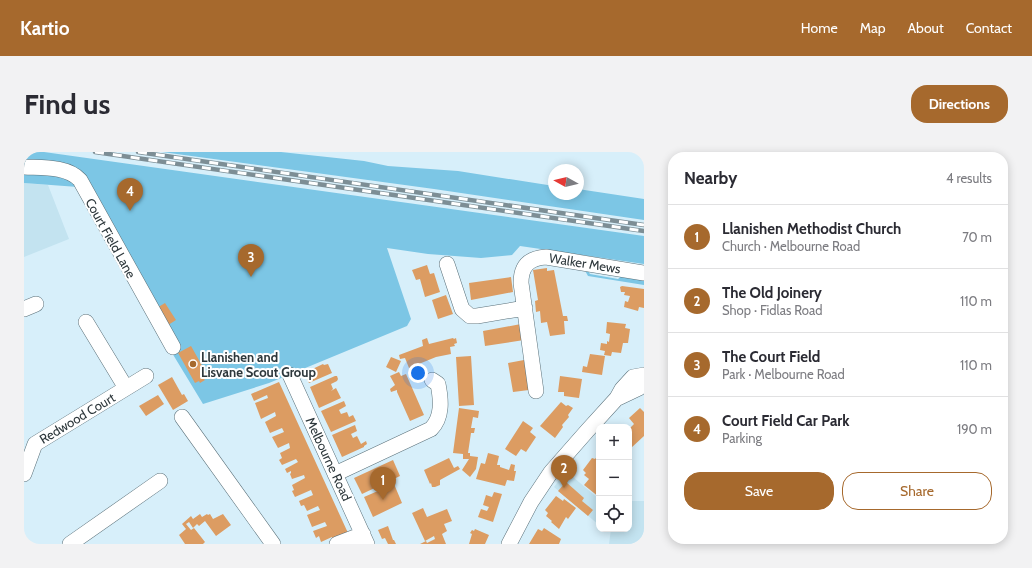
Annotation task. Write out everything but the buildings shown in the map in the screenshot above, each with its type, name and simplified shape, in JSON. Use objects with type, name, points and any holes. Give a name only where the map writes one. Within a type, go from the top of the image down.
[{"type":"street","name":"Court Field Lane","points":[[24,167],[67,171],[75,175],[80,180],[173,347]]},
{"type":"street","name":"Walker Mews","points":[[536,391],[521,275],[528,262],[534,258],[546,257],[644,273]]},
{"type":"street","points":[[447,264],[462,309],[470,316],[525,308]]},
{"type":"street","name":"Redwood Court","points":[[86,322],[126,388]]},
{"type":"street","name":"Melbourne Road","points":[[290,375],[365,539]]},
{"type":"street","points":[[509,544],[531,502],[551,472],[617,398],[622,388],[633,377],[644,375]]},
{"type":"street","name":"Redwood Court","points":[[24,474],[35,444],[146,376]]},
{"type":"street","points":[[335,474],[431,429],[436,424],[441,407],[438,384],[432,380]]},
{"type":"street","points":[[617,398],[639,388],[644,382]]},
{"type":"street","points":[[182,417],[273,544]]},
{"type":"street","points":[[70,544],[160,481]]},
{"type":"street","points":[[337,544],[365,539]]},
{"type":"shaded area","points":[[24,152],[44,152],[644,236],[644,264],[520,246],[512,255],[481,258],[428,254],[387,248],[411,319],[407,326],[269,383],[203,404],[166,343],[78,187],[24,183]]},
{"type":"shaded area","points":[[162,152],[281,152],[364,161],[388,166],[458,171],[548,185],[548,200],[584,200],[584,190],[644,199],[644,220],[434,189]]},
{"type":"shaded area","points":[[24,183],[48,185],[69,239],[24,257]]},
{"type":"shaded area","points":[[583,267],[586,268],[590,274],[618,279],[624,274],[644,277],[644,285],[588,276]]},
{"type":"shaded area","points":[[566,471],[596,496],[596,522],[554,487]]},
{"type":"shaded area","points":[[632,501],[644,501],[644,544],[609,544],[611,532],[632,532]]},
{"type":"railway","points":[[95,152],[644,231]]},
{"type":"railway","points":[[138,152],[644,225]]},
{"type":"place","name":"Court Field Car Park","points":[[130,211]]},
{"type":"place","name":"The Court Field","points":[[251,277]]},
{"type":"place","name":"Llanishen and Lisvane Scout Group","points":[[193,364]]},
{"type":"place","name":"The Old Joinery","points":[[564,488]]},
{"type":"place","name":"Llanishen Methodist Church","points":[[383,500]]}]
